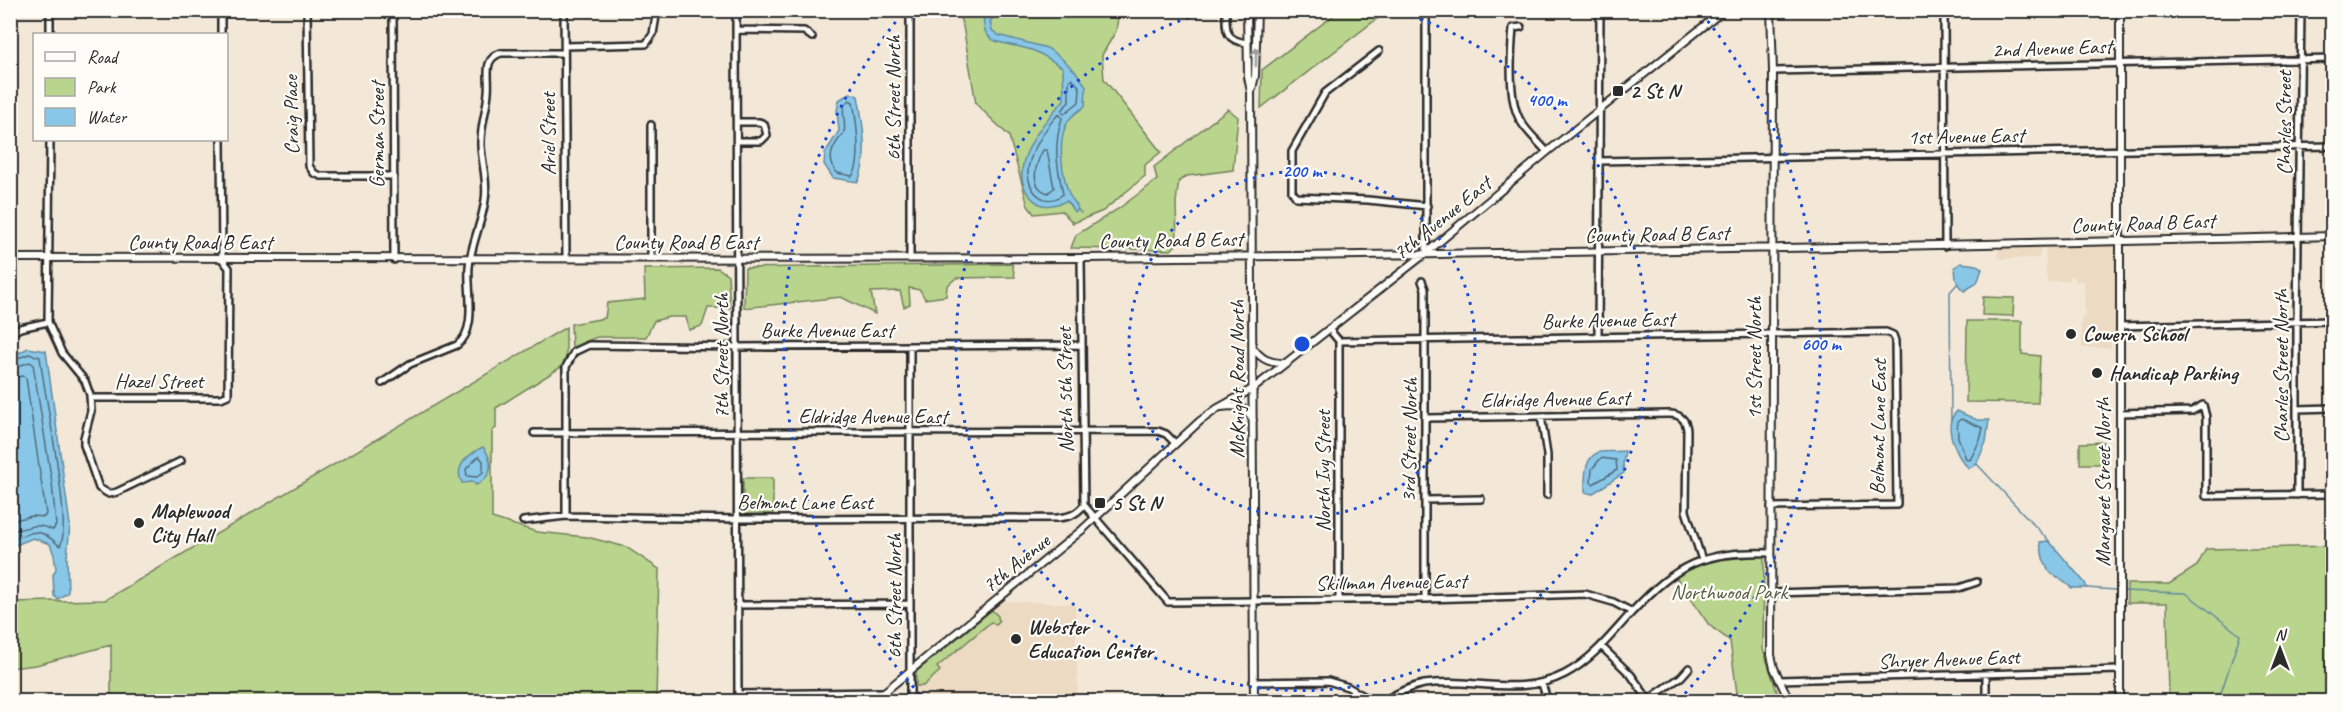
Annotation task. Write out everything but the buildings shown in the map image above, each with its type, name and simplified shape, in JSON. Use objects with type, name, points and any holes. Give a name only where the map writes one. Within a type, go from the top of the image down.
[{"type":"street","points":[[50,10],[50,33]]},
{"type":"street","points":[[221,10],[221,33]]},
{"type":"street","name":"Craig Place","points":[[307,10],[309,166],[314,173],[321,176],[394,176]]},
{"type":"street","name":"German Street","points":[[393,10],[394,260]]},
{"type":"street","name":"Ariel Street","points":[[564,10],[566,258]]},
{"type":"street","points":[[565,46],[637,46],[648,42],[653,34],[657,10]]},
{"type":"street","name":"7th Street North","points":[[736,10],[738,702]]},
{"type":"street","name":"6th Street North","points":[[910,10],[910,258]]},
{"type":"street","points":[[1226,10],[1227,33],[1233,40],[1247,43]]},
{"type":"street","name":"McKnight Road North","points":[[1247,10],[1248,77],[1251,92],[1254,388],[1252,602],[1254,702]]},
{"type":"street","name":"McKnight Road North","points":[[1251,92],[1255,76],[1257,10]]},
{"type":"street","points":[[1426,10],[1426,254]]},
{"type":"street","points":[[1598,337],[1600,10]]},
{"type":"street","name":"1st Street North","points":[[1771,10],[1773,71],[1771,655],[1779,680],[1790,702]]},
{"type":"street","points":[[1944,10],[1945,246]]},
{"type":"street","name":"Margaret Street North","points":[[2120,10],[2120,702]]},
{"type":"street","name":"Charles Street","points":[[2300,236],[2301,10]]},
{"type":"street","name":"7th Avenue East","points":[[1175,443],[1218,408],[1254,388],[1426,254],[1547,152],[1723,11]]},
{"type":"street","points":[[1521,27],[1513,28],[1511,50],[1514,99],[1518,117],[1547,152]]},
{"type":"street","points":[[736,30],[804,31],[812,37]]},
{"type":"street","points":[[1379,51],[1325,93],[1292,150],[1292,191],[1296,197],[1368,200],[1427,206]]},
{"type":"street","points":[[382,383],[410,364],[458,345],[466,336],[469,326],[470,258],[485,200],[486,177],[481,135],[488,95],[487,66],[492,58],[505,53],[564,53]]},
{"type":"street","name":"2nd Avenue East","points":[[1773,71],[2332,59]]},
{"type":"street","points":[[737,122],[762,124],[767,135],[761,141],[737,141]]},
{"type":"street","points":[[651,125],[651,258]]},
{"type":"street","name":"Hazel Street","points":[[50,141],[48,322],[62,352],[85,381],[90,398],[221,398],[228,395],[230,268],[222,259],[221,141]]},
{"type":"street","name":"1st Avenue East","points":[[1599,161],[2332,146]]},
{"type":"street","name":"Charles Street North","points":[[2297,495],[2297,322],[2300,236]]},
{"type":"street","name":"County Road B East","points":[[10,258],[394,260],[1081,258],[1945,246],[2332,236]]},
{"type":"street","name":"North 5th Street","points":[[1081,258],[1083,505]]},
{"type":"street","name":"3rd Street North","points":[[1422,281],[1425,289],[1426,340],[1425,599]]},
{"type":"street","points":[[2120,326],[2332,321]]},
{"type":"street","points":[[10,334],[20,328],[48,322]]},
{"type":"street","points":[[1329,329],[1339,341]]},
{"type":"street","name":"Burke Avenue East","points":[[1339,341],[1886,332],[1893,335]]},
{"type":"street","name":"Belmont Lane East","points":[[1770,507],[1897,505],[1896,341],[1893,335]]},
{"type":"street","name":"North Ivy Street","points":[[1339,341],[1339,600]]},
{"type":"street","name":"Burke Avenue East","points":[[566,433],[566,367],[574,352],[589,345],[738,347],[1081,345]]},
{"type":"street","name":"6th Street North","points":[[910,345],[910,702]]},
{"type":"street","points":[[1253,348],[1264,360],[1272,363],[1286,363]]},
{"type":"street","points":[[90,398],[91,411],[84,445],[99,488],[104,492],[109,494],[117,492],[180,461]]},
{"type":"street","points":[[1218,408],[1234,405],[1250,413],[1253,420]]},
{"type":"street","points":[[2120,413],[2192,411],[2203,405],[2206,417],[2206,496],[2332,494]]},
{"type":"street","points":[[2297,409],[2332,408]]},
{"type":"street","name":"Eldridge Avenue East","points":[[1426,418],[1669,414],[1682,418],[1687,430],[1686,511],[1702,560]]},
{"type":"street","points":[[1541,416],[1547,455],[1547,495]]},
{"type":"street","name":"Eldridge Avenue East","points":[[534,433],[1158,430],[1175,443]]},
{"type":"street","points":[[566,433],[566,516]]},
{"type":"street","name":"7th Avenue","points":[[872,702],[1096,518],[1175,443]]},
{"type":"street","points":[[1425,500],[1481,499]]},
{"type":"street","points":[[1083,505],[1096,518]]},
{"type":"street","name":"Belmont Lane East","points":[[522,521],[566,516],[738,519],[1057,518],[1071,516],[1083,505]]},
{"type":"street","name":"Skillman Avenue East","points":[[1096,518],[1168,602],[1425,599],[1585,594],[1612,602],[1632,612]]},
{"type":"street","points":[[1382,702],[1400,692],[1424,684],[1510,687],[1542,684],[1578,666],[1601,646],[1669,576],[1702,560],[1737,553],[1770,553]]},
{"type":"street","points":[[1771,593],[1959,588],[1977,582]]},
{"type":"street","points":[[738,605],[910,604]]},
{"type":"street","points":[[1601,646],[1626,670],[1649,700],[1681,677],[1689,668]]},
{"type":"street","name":"Shryer Avenue East","points":[[1779,680],[2120,670]]},
{"type":"street","points":[[1986,675],[1986,702]]},
{"type":"street","points":[[1253,682],[1328,681],[1348,687],[1374,702]]},
{"type":"street","points":[[1542,684],[1548,702]]},
{"type":"street","points":[[738,693],[883,692]]},
{"type":"shaded area","points":[[2110,244],[2115,250],[2115,332],[2111,334],[2111,348],[2082,348],[2081,320],[2085,315],[2084,281],[2075,281],[2075,277],[2070,276],[2070,280],[2047,282],[2045,246]]},
{"type":"shaded area","points":[[2040,246],[2038,258],[2001,259],[1998,257],[1999,247]]},
{"type":"shaded area","name":"Webster Education Center","points":[[1001,601],[1075,604],[1078,701],[915,701],[915,674]]},
{"type":"green space","points":[[957,11],[1119,11],[1116,31],[1102,55],[1104,79],[1161,152],[1145,165],[1145,176],[1103,211],[1073,223],[1062,211],[1034,214],[1028,206],[1009,136],[976,104],[963,26]]},
{"type":"green space","points":[[1339,11],[1387,11],[1261,108],[1262,70]]},
{"type":"green space","points":[[1228,109],[1238,117],[1233,170],[1187,176],[1179,181],[1176,202],[1177,244],[1171,250],[1071,248],[1076,235],[1118,209],[1157,180],[1154,167]]},
{"type":"green space","points":[[1012,264],[1015,277],[956,278],[947,286],[946,296],[925,299],[920,290],[909,288],[910,304],[904,307],[900,291],[871,292],[875,314],[841,297],[744,308],[745,268]]},
{"type":"green space","points":[[718,268],[728,275],[730,308],[708,308],[702,326],[689,330],[686,317],[669,317],[654,321],[646,337],[597,337],[572,347],[571,324],[605,318],[607,303],[645,299],[644,269]]},
{"type":"green space","points":[[1983,297],[2014,298],[2013,316],[1982,315]]},
{"type":"green space","points":[[1967,321],[2022,321],[2022,354],[2040,356],[2038,403],[1966,402]]},
{"type":"green space","points":[[566,327],[566,364],[496,408],[496,428],[492,431],[492,518],[537,532],[587,537],[626,547],[659,569],[656,701],[111,701],[111,645],[36,665],[11,668],[10,602],[105,600]]},
{"type":"green space","points":[[2103,442],[2103,464],[2080,464],[2080,443]]},
{"type":"green space","points":[[743,478],[773,478],[773,514],[743,514]]},
{"type":"green space","points":[[2332,546],[2332,701],[2169,701],[2167,603],[2127,603],[2127,584],[2169,584],[2197,566],[2206,549]]},
{"type":"green space","name":"Northwood Park","points":[[1764,554],[1763,649],[1780,701],[1738,701],[1730,641],[1709,625],[1676,577],[1718,559]]},
{"type":"green space","points":[[992,610],[998,616],[999,622],[996,625],[991,622],[937,667],[940,671],[923,686],[916,686],[916,672]]},
{"type":"water","points":[[990,11],[998,11],[990,22],[992,30],[998,35],[1047,48],[1076,72],[1086,86],[1085,106],[1068,120],[1061,149],[1064,177],[1069,194],[1077,205],[1078,210],[1074,212],[1067,201],[1047,206],[1034,200],[1023,185],[1022,172],[1030,145],[1064,100],[1063,68],[1035,51],[995,41],[986,32],[984,25],[984,15]]},
{"type":"water","points":[[850,93],[858,96],[863,128],[863,162],[858,182],[833,178],[824,164],[825,153],[839,131],[837,111],[839,100]]},
{"type":"water","points":[[1961,263],[1977,265],[1982,269],[1977,283],[1964,291],[1957,283],[1955,267]]},
{"type":"water","points":[[28,348],[46,351],[70,525],[67,557],[68,592],[58,599],[54,596],[53,575],[56,569],[50,544],[33,538],[16,545],[11,542],[11,357]]},
{"type":"water","points":[[1957,411],[1977,420],[1989,420],[1986,442],[1976,465],[1969,468],[1961,459],[1952,439],[1951,420]]},
{"type":"water","points":[[483,447],[489,458],[489,473],[482,482],[476,485],[473,482],[462,483],[461,466],[468,457]]},
{"type":"water","points":[[1625,451],[1624,473],[1592,494],[1585,492],[1586,469],[1590,458],[1600,452]]},
{"type":"water","points":[[2049,541],[2087,588],[2072,588],[2048,570],[2040,542]]},
{"type":"waterway","points":[[1078,210],[1081,213]]},
{"type":"waterway","points":[[1951,420],[1950,292],[1958,283]]},
{"type":"waterway","points":[[1976,463],[2049,541]]},
{"type":"waterway","points":[[2087,588],[2116,590]]},
{"type":"waterway","points":[[2121,591],[2186,593],[2240,635],[2219,699],[2220,702]]},
{"type":"place","name":"2 St N","points":[[1618,91]]},
{"type":"place","name":"Cowern School","points":[[2071,334]]},
{"type":"place","name":"Handicap Parking","points":[[2097,373]]},
{"type":"place","name":"5 St N","points":[[1100,503]]},
{"type":"place","name":"Maplewood City Hall","points":[[139,523]]},
{"type":"place","name":"Webster Education Center","points":[[1016,639]]}]
